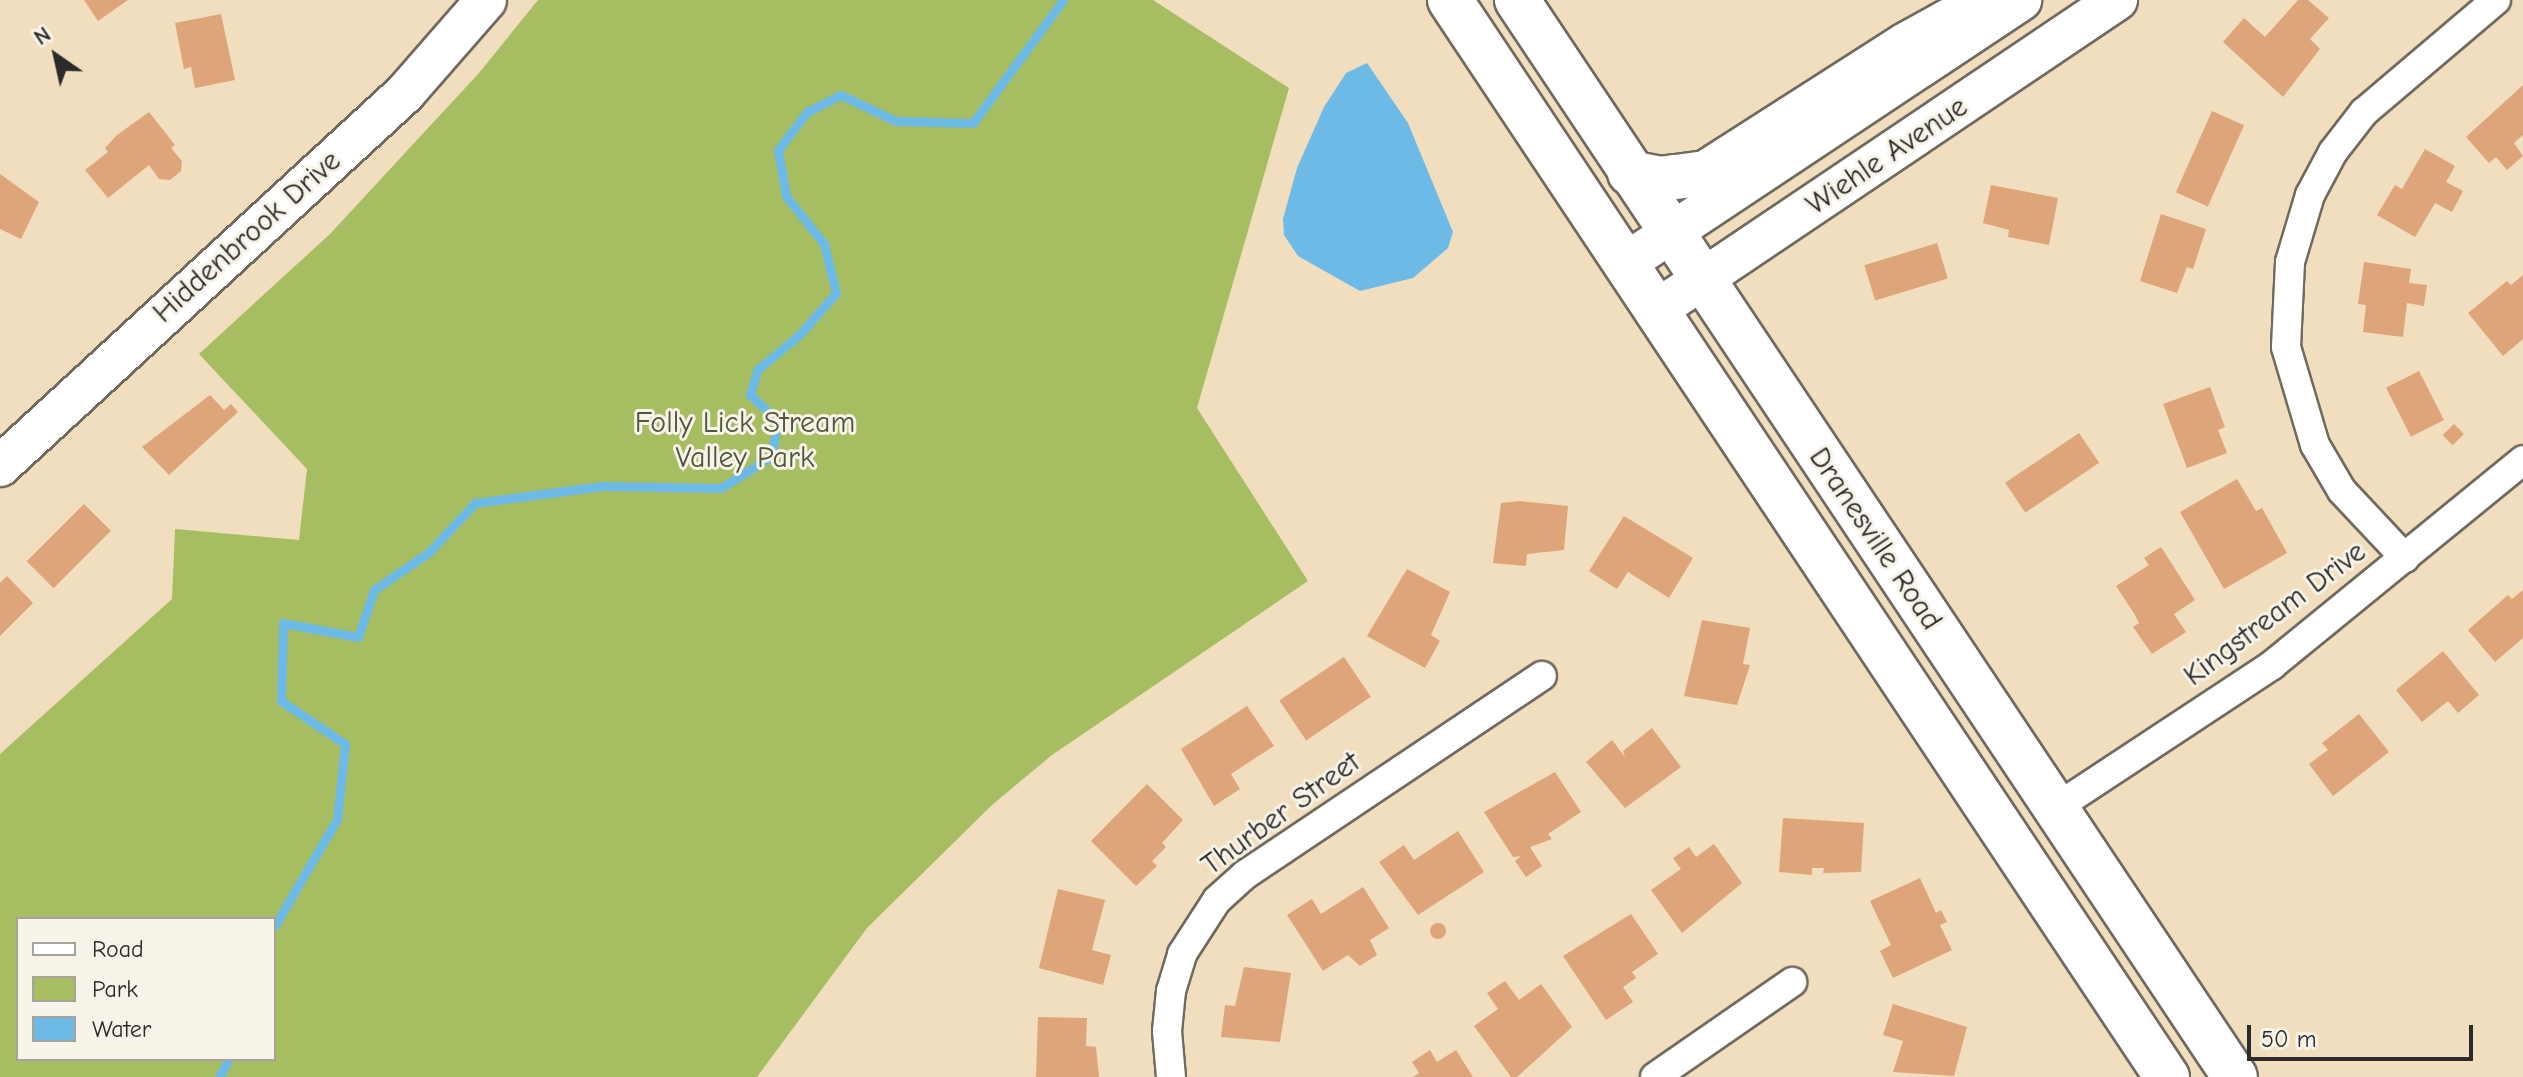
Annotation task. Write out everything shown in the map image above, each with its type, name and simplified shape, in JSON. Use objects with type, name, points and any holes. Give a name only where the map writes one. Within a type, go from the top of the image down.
[{"type":"main road","name":"Hiddenbrook Drive","points":[[0,466],[405,93],[486,0]]},
{"type":"main road","name":"Dranesville Road","points":[[1450,0],[2167,1077]]},
{"type":"main road","name":"Dranesville Road","points":[[1517,0],[1670,234],[2057,807],[2235,1077]]},
{"type":"main road","points":[[1630,173],[1660,179],[1706,173],[1906,45],[1988,0]]},
{"type":"main road","name":"Wiehle Avenue","points":[[1624,264],[2021,0]]},
{"type":"main road","name":"Wiehle Avenue","points":[[1655,311],[2117,0]]},
{"type":"street","points":[[2405,558],[2342,491],[2315,445],[2286,347],[2290,262],[2310,195],[2333,152],[2364,112],[2496,0]]},
{"type":"street","name":"Kingstream Drive","points":[[2057,807],[2272,665],[2523,460]]},
{"type":"street","name":"Thurber Street","points":[[1171,1077],[1167,1031],[1171,991],[1182,954],[1217,900],[1246,874],[1542,676]]},
{"type":"street","points":[[1655,1077],[1792,982]]},
{"type":"green space","name":"Folly Lick Stream Valley Park","points":[[538,0],[1153,0],[1289,88],[1197,408],[1308,581],[1052,755],[992,805],[867,928],[757,1077],[0,1077],[0,754],[172,599],[175,529],[299,540],[307,469],[199,354],[330,234],[479,73]]},
{"type":"water","points":[[1367,63],[1408,123],[1453,232],[1448,248],[1413,278],[1360,291],[1298,256],[1284,235],[1283,219],[1297,168],[1324,107],[1346,73]]},
{"type":"building","points":[[84,0],[128,0],[98,21]]},
{"type":"building","points":[[2298,0],[2308,0],[2329,18],[2310,39],[2320,49],[2283,97],[2223,42],[2244,18],[2265,37]]},
{"type":"building","points":[[221,14],[235,80],[195,88],[191,67],[184,69],[175,23]]},
{"type":"building","points":[[2523,85],[2523,135],[2514,143],[2523,156],[2507,170],[2496,157],[2489,163],[2466,137]]},
{"type":"building","points":[[2212,111],[2244,125],[2208,207],[2176,192]]},
{"type":"building","points":[[149,112],[175,145],[171,148],[182,161],[181,171],[170,180],[159,179],[149,165],[108,198],[85,170],[108,152],[105,148],[117,135]]},
{"type":"building","points":[[2425,149],[2455,166],[2446,182],[2463,191],[2452,212],[2435,203],[2415,237],[2377,215],[2395,185],[2402,189]]},
{"type":"building","points":[[0,174],[39,202],[21,239],[0,229]]},
{"type":"building","points":[[1991,185],[2058,198],[2049,245],[2008,237],[2009,230],[1983,223]]},
{"type":"building","points":[[2161,214],[2206,229],[2193,269],[2187,267],[2177,293],[2140,281]]},
{"type":"building","points":[[1937,243],[1948,278],[1875,301],[1864,265]]},
{"type":"building","points":[[2364,262],[2411,269],[2409,283],[2427,285],[2424,306],[2407,303],[2403,337],[2363,332],[2366,305],[2358,304]]},
{"type":"building","points":[[2523,275],[2523,339],[2503,356],[2468,313],[2507,281],[2511,285]]},
{"type":"building","points":[[2419,371],[2444,420],[2411,437],[2386,388]]},
{"type":"building","points":[[2210,387],[2225,427],[2218,430],[2227,453],[2187,468],[2163,404]]},
{"type":"building","points":[[210,395],[224,410],[231,404],[238,412],[169,475],[142,447]]},
{"type":"building","points":[[2454,424],[2464,434],[2453,445],[2443,435]]},
{"type":"building","points":[[2079,433],[2099,463],[2025,513],[2005,483]]},
{"type":"building","points":[[2237,479],[2256,511],[2262,508],[2287,553],[2224,589],[2180,512]]},
{"type":"building","points":[[1520,501],[1568,506],[1564,550],[1527,554],[1526,566],[1493,563],[1501,503]]},
{"type":"building","points":[[84,504],[111,531],[54,588],[27,561]]},
{"type":"building","points":[[1624,516],[1693,558],[1669,598],[1628,572],[1617,589],[1589,571]]},
{"type":"building","points":[[2161,547],[2195,600],[2174,614],[2186,632],[2152,654],[2133,627],[2139,623],[2116,586],[2149,565],[2144,558]]},
{"type":"building","points":[[1407,569],[1450,592],[1431,635],[1440,641],[1425,668],[1367,636]]},
{"type":"building","points":[[7,576],[33,603],[0,636],[0,583]]},
{"type":"building","points":[[2523,590],[2523,638],[2495,662],[2468,630],[2508,595],[2512,599]]},
{"type":"building","points":[[1702,620],[1750,628],[1743,664],[1750,665],[1737,705],[1684,696]]},
{"type":"building","points":[[2443,651],[2479,695],[2458,713],[2448,701],[2422,722],[2396,690]]},
{"type":"building","points":[[1344,657],[1371,697],[1306,740],[1279,701]]},
{"type":"building","points":[[1247,706],[1274,746],[1231,774],[1240,789],[1214,806],[1181,749]]},
{"type":"building","points":[[2359,714],[2389,752],[2333,796],[2309,764],[2328,750],[2322,743]]},
{"type":"building","points":[[1652,728],[1681,767],[1625,808],[1586,762],[1612,740],[1625,757],[1623,751]]},
{"type":"building","points":[[1555,772],[1581,812],[1548,834],[1552,839],[1530,847],[1542,866],[1526,877],[1515,861],[1521,856],[1513,857],[1484,812]]},
{"type":"building","points":[[1147,784],[1183,820],[1162,843],[1166,847],[1152,861],[1157,866],[1136,886],[1091,841]]},
{"type":"building","points":[[1783,818],[1864,823],[1861,872],[1823,873],[1824,868],[1812,868],[1812,875],[1779,872]]},
{"type":"building","points":[[1458,831],[1484,872],[1418,915],[1379,862],[1404,845],[1414,860]]},
{"type":"building","points":[[1714,844],[1742,883],[1682,933],[1651,890],[1681,869],[1673,858],[1689,847],[1696,857]]},
{"type":"building","points":[[1920,878],[1936,913],[1941,910],[1947,922],[1940,925],[1952,950],[1893,978],[1880,951],[1891,945],[1870,901]]},
{"type":"building","points":[[1363,887],[1389,928],[1370,940],[1377,955],[1360,966],[1348,955],[1323,971],[1287,915],[1312,899],[1321,914]]},
{"type":"building","points":[[1058,889],[1105,900],[1092,950],[1111,955],[1103,985],[1039,968]]},
{"type":"building","points":[[1631,914],[1658,954],[1632,972],[1636,978],[1623,987],[1633,1002],[1606,1020],[1563,956]]},
{"type":"building","points":[[1435,923],[1441,923],[1446,931],[1444,937],[1435,939],[1430,934],[1430,928]]},
{"type":"building","points":[[1244,967],[1291,973],[1280,1042],[1221,1037],[1225,1005],[1235,1006]]},
{"type":"building","points":[[1505,981],[1519,1000],[1541,984],[1572,1027],[1517,1077],[1511,1077],[1474,1026],[1498,1009],[1487,993]]},
{"type":"building","points":[[1893,1004],[1967,1027],[1954,1076],[1893,1072],[1903,1041],[1883,1035]]},
{"type":"building","points":[[1038,1017],[1087,1018],[1086,1046],[1096,1047],[1099,1077],[1036,1077]]},
{"type":"building","points":[[1430,1050],[1437,1062],[1456,1050],[1473,1077],[1413,1077],[1419,1073],[1412,1062]]},
{"type":"waterway","points":[[276,924],[337,819],[345,744],[281,701],[283,623],[358,637],[374,590],[429,552],[475,503],[602,486],[721,488],[772,456],[777,420],[750,395],[757,370],[799,335],[836,293],[824,244],[786,196],[778,150],[807,112],[841,95],[896,121],[973,123],[1063,0]]},
{"type":"waterway","points":[[219,1077],[228,1061]]}]
